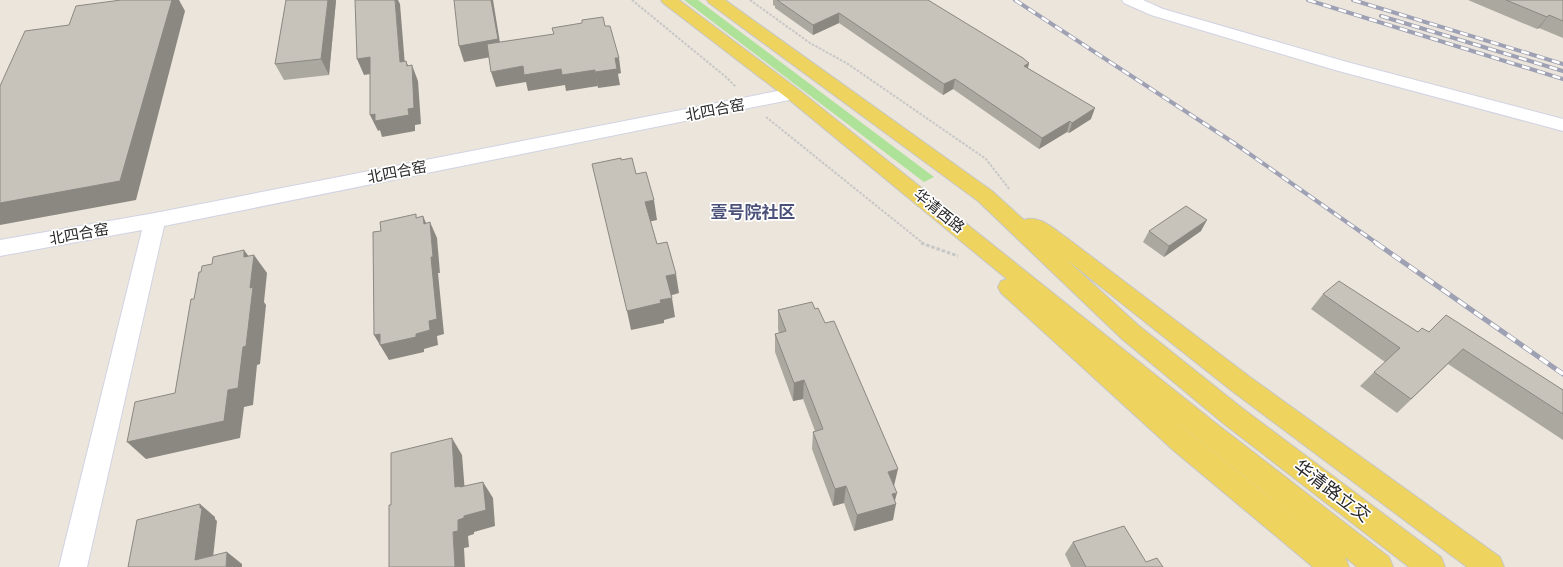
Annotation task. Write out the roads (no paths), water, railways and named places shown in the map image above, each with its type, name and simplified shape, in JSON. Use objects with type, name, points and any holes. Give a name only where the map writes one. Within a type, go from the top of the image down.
[{"type":"main road","name":"华清西路","points":[[668,0],[793,94],[952,222],[1204,429]]},
{"type":"main road","points":[[715,0],[985,196],[1060,243],[1241,384],[1490,567]]},
{"type":"main road","name":"华清路立交","points":[[985,196],[1130,332],[1233,416],[1430,567]]},
{"type":"main road","points":[[952,222],[1003,282],[1182,442],[1335,567]]},
{"type":"main road","name":"华清路立交","points":[[1204,429],[1379,567]]},
{"type":"street","points":[[1130,0],[1157,12],[1334,64],[1563,125]]},
{"type":"street","name":"北四合窑","points":[[0,248],[155,220],[793,94]]},
{"type":"street","points":[[73,567],[155,220]]},
{"type":"railway","points":[[1015,0],[1234,143],[1378,244]]},
{"type":"railway","points":[[1308,0],[1563,79]]},
{"type":"railway","points":[[1353,0],[1563,64]]},
{"type":"railway","points":[[1381,16],[1563,71]]},
{"type":"railway","points":[[1376,243],[1563,374]]},
{"type":"district","name":"壹号院社区","points":[[753,212]]}]
